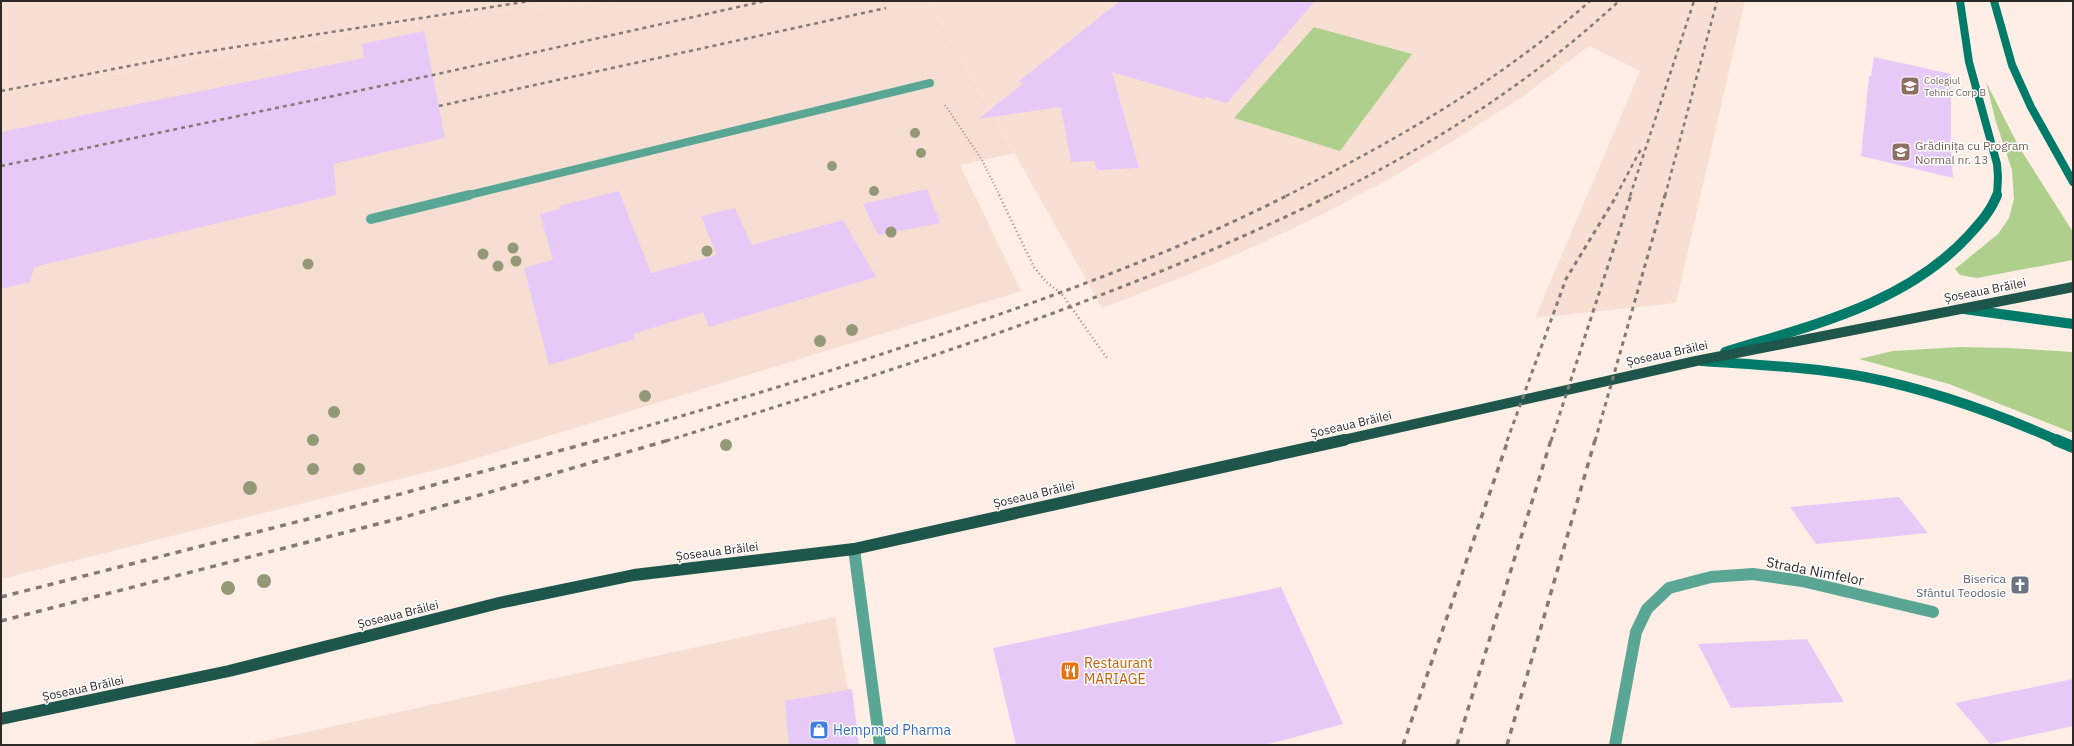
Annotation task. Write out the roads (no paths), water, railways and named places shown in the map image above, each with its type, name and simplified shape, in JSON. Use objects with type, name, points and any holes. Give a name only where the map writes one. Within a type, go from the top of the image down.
[{"type":"main road","points":[[1696,361],[1849,312],[1915,281],[1945,260],[1960,245],[1992,207],[1998,189],[1996,167],[1992,142],[1973,80],[1961,16],[1960,1]]},
{"type":"main road","points":[[1994,1],[2012,65],[2031,107],[2073,182]]},
{"type":"main road","name":"Șoseaua Brăilei","points":[[1,719],[229,671],[499,603],[634,575],[854,549],[1696,361],[2073,287]]},
{"type":"main road","points":[[1962,308],[2073,324]]},
{"type":"main road","points":[[1696,361],[1804,370],[1886,381],[1956,401],[2040,432],[2073,447]]},
{"type":"street","points":[[371,219],[930,83]]},
{"type":"street","points":[[854,549],[880,745]]},
{"type":"street","name":"Strada Nimfelor","points":[[1615,745],[1636,632],[1647,609],[1669,588],[1711,577],[1753,574],[1802,581],[1933,612]]},
{"type":"railway","points":[[1,91],[191,54],[530,1]]},
{"type":"railway","points":[[1,166],[433,75],[765,1]]},
{"type":"railway","points":[[1287,195],[1406,131],[1482,84],[1555,31],[1590,1]]},
{"type":"railway","points":[[1330,195],[1407,155],[1481,109],[1552,58],[1619,1]]},
{"type":"railway","points":[[1630,196],[1694,1]]},
{"type":"railway","points":[[1665,196],[1717,1]]},
{"type":"railway","points":[[439,106],[886,8]]},
{"type":"railway","points":[[1616,196],[1642,147]]},
{"type":"railway","points":[[595,441],[837,369],[1019,307],[1137,263],[1213,231],[1287,195]]},
{"type":"railway","points":[[666,441],[920,360],[1087,301],[1251,233],[1330,195]]},
{"type":"railway","points":[[1507,441],[1566,279],[1617,195]]},
{"type":"railway","points":[[1551,441],[1631,195]]},
{"type":"railway","points":[[1595,441],[1665,195]]},
{"type":"railway","points":[[1,597],[312,518],[599,440]]},
{"type":"railway","points":[[1,621],[401,518],[669,440]]},
{"type":"railway","points":[[1403,745],[1508,440]]},
{"type":"railway","points":[[1457,745],[1551,440]]},
{"type":"railway","points":[[1507,745],[1595,440]]},
{"type":"place","name":"Colegiul Tehnic Corp B","points":[[1910,86]]},
{"type":"place","name":"Grădinița cu Program Normal nr. 13","points":[[1901,152]]},
{"type":"place","name":"Biserica Sfântul Teodosie","points":[[2020,585]]},
{"type":"place","name":"Restaurant MARIAGE","points":[[1070,671]]},
{"type":"place","name":"Hempmed Pharma","points":[[819,730]]}]
